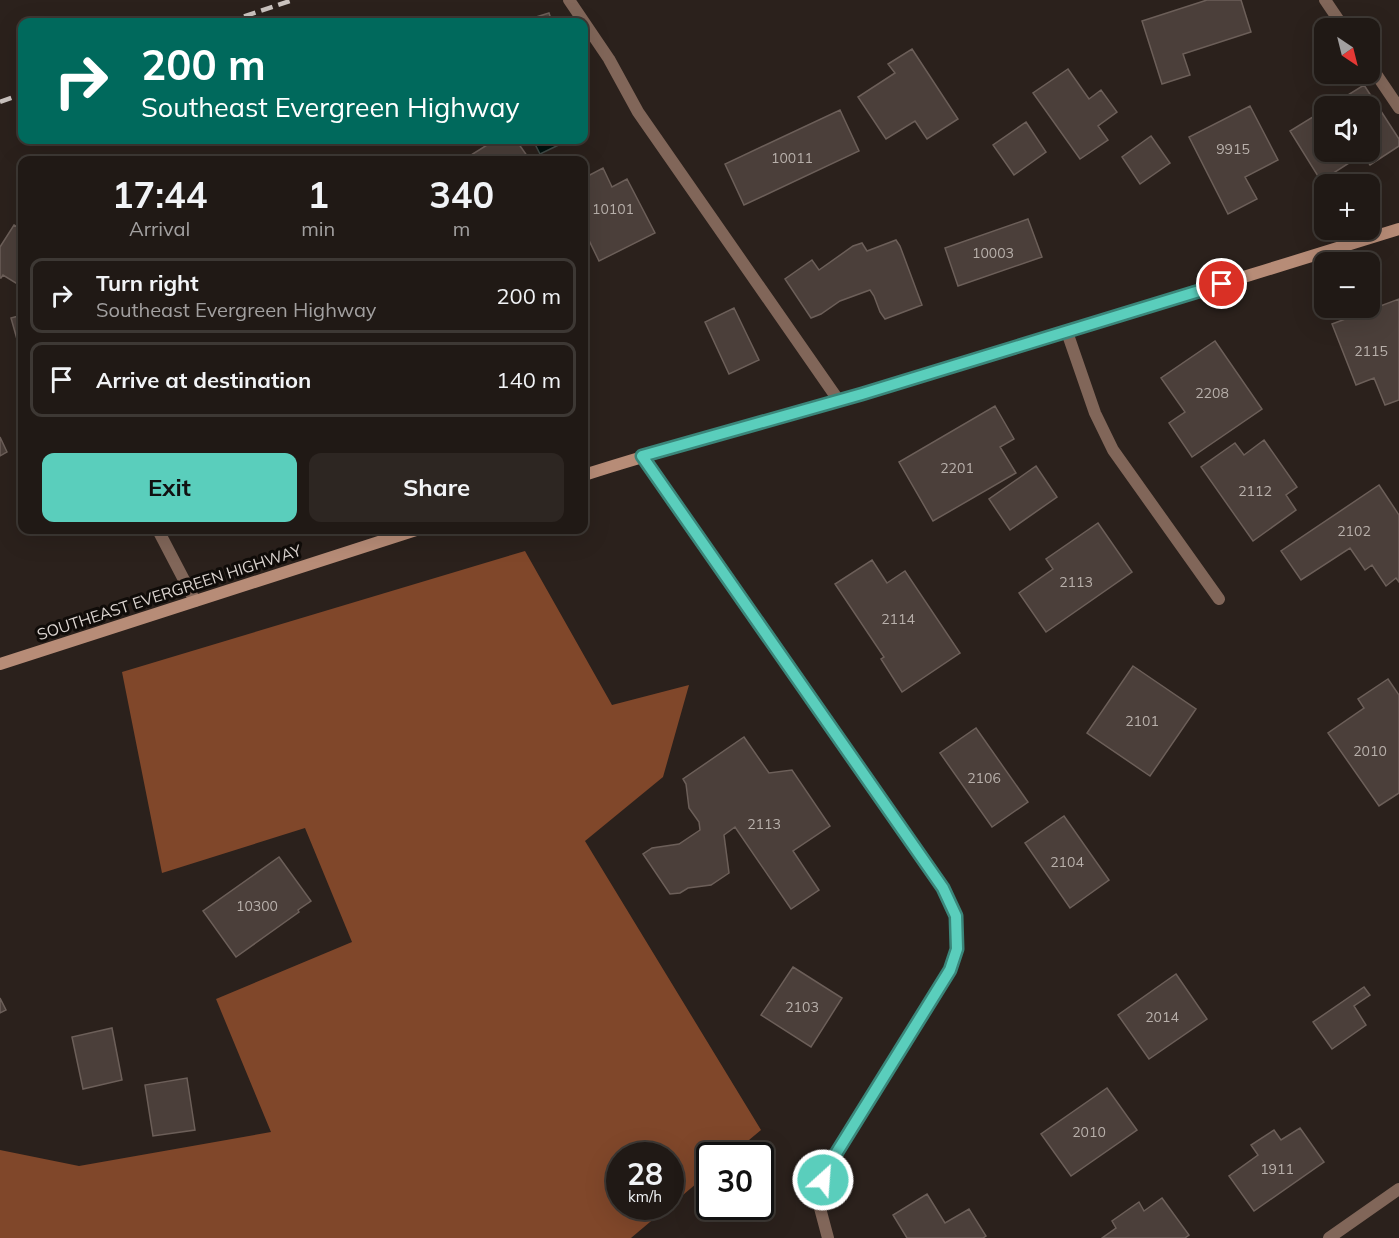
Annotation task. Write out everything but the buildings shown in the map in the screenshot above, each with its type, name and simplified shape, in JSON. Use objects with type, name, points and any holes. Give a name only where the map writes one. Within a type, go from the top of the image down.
[{"type":"street","points":[[569,0],[581,18]]},
{"type":"street","points":[[1325,0],[1337,18]]},
{"type":"street","points":[[588,28],[609,59],[638,112],[839,401]]},
{"type":"street","points":[[1380,80],[1399,108]]},
{"type":"street","points":[[588,474],[642,456],[839,401],[1399,229]]},
{"type":"street","points":[[1067,332],[1095,413],[1113,450],[1219,599]]},
{"type":"street","points":[[642,456],[943,888],[956,916],[957,949],[950,970],[824,1173],[820,1208],[828,1238]]},
{"type":"street","points":[[160,534],[195,601]]},
{"type":"street","name":"SOUTHEAST EVERGREEN HIGHWAY","points":[[0,664],[404,534]]},
{"type":"street","points":[[1329,1238],[1399,1189]]},
{"type":"shaded area","points":[[535,144],[561,144],[540,154]]},
{"type":"shaded area","points":[[525,551],[612,705],[689,685],[663,777],[585,841],[761,1130],[747,1142],[696,1142],[696,1184],[684,1194],[684,1142],[606,1142],[606,1220],[652,1220],[631,1238],[0,1238],[0,1150],[79,1166],[271,1132],[216,999],[352,942],[305,828],[162,873],[122,672]]},
{"type":"railway","points":[[239,18],[293,0]]},
{"type":"railway","points":[[0,102],[18,95]]},
{"type":"route","points":[[823,1180],[824,1173],[950,970],[957,949],[956,916],[943,888],[642,456],[862,394],[1222,284]]}]
